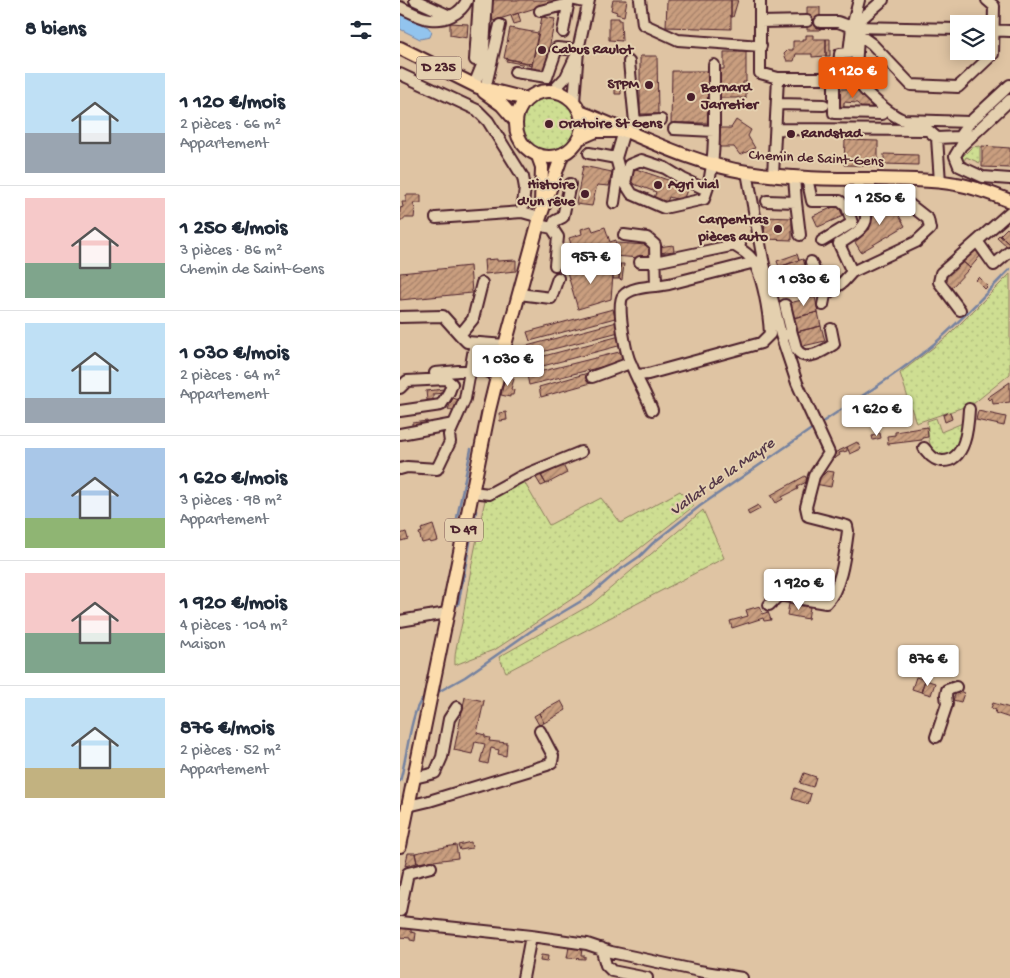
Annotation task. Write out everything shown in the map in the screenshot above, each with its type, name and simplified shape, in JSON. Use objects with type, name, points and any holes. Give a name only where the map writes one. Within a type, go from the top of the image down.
[{"type":"main road","name":"D 235","points":[[400,48],[479,87],[502,105],[516,120]]},
{"type":"main road","name":"D 235","points":[[479,87],[526,99]]},
{"type":"main road","points":[[543,91],[553,91],[568,96],[577,107],[583,125],[580,138],[575,145],[562,155],[546,158],[530,152],[523,146],[516,129],[516,120],[517,112],[526,99],[543,91]]},
{"type":"main road","name":"Chemin de Saint-Gens","points":[[577,107],[713,164],[747,172],[774,176],[940,182],[976,189],[1010,201]]},
{"type":"main road","name":"Chemin de Saint-Gens","points":[[580,138],[596,131],[630,129]]},
{"type":"main road","name":"D 49","points":[[400,846],[472,492],[504,346],[539,221],[562,155]]},
{"type":"main road","name":"D 49","points":[[538,156],[542,167],[539,221]]},
{"type":"street","points":[[415,0],[450,16]]},
{"type":"street","points":[[400,7],[429,19],[442,19],[459,12],[467,0]]},
{"type":"street","points":[[475,60],[479,0]]},
{"type":"street","points":[[479,87],[483,63],[487,0]]},
{"type":"street","points":[[640,0],[643,24],[678,40],[761,46]]},
{"type":"street","points":[[760,0],[760,73],[778,78],[836,78]]},
{"type":"street","points":[[859,0],[855,30],[849,53],[840,54],[836,78],[834,112],[882,114]]},
{"type":"street","points":[[883,0],[855,30],[856,79],[863,88],[896,118],[904,120],[970,122]]},
{"type":"street","points":[[563,32],[571,1]]},
{"type":"street","points":[[540,11],[571,1],[589,1],[578,50],[566,77],[553,91]]},
{"type":"street","points":[[760,22],[807,21]]},
{"type":"street","points":[[820,22],[838,22],[855,30],[872,44],[911,85],[958,87],[987,60]]},
{"type":"street","points":[[479,87],[500,25]]},
{"type":"street","points":[[855,30],[950,30]]},
{"type":"street","points":[[995,30],[1010,31]]},
{"type":"street","points":[[515,72],[547,77],[557,48],[578,50]]},
{"type":"street","points":[[577,107],[578,50]]},
{"type":"street","points":[[614,203],[619,169],[616,158],[630,129],[629,62]]},
{"type":"street","points":[[707,190],[665,168],[641,160],[629,165],[625,182],[632,194],[664,208],[704,199],[707,190],[713,164],[714,65]]},
{"type":"street","points":[[400,74],[477,110],[488,121],[523,177],[525,188],[522,212]]},
{"type":"street","points":[[774,176],[778,78]]},
{"type":"street","points":[[937,138],[959,137],[970,122],[1010,85]]},
{"type":"street","points":[[1010,100],[961,146],[955,156],[959,166],[983,177],[1010,179]]},
{"type":"street","points":[[777,104],[824,105]]},
{"type":"street","points":[[630,129],[661,120]]},
{"type":"street","points":[[674,129],[714,131]]},
{"type":"street","points":[[776,129],[928,130],[937,138],[940,182]]},
{"type":"street","points":[[589,153],[616,158]]},
{"type":"street","points":[[637,375],[648,374],[762,343],[770,334],[747,172]]},
{"type":"street","points":[[800,177],[796,202],[800,235]]},
{"type":"street","points":[[800,177],[812,201],[840,201],[848,207],[852,223],[822,241]]},
{"type":"street","points":[[852,272],[839,244],[865,225],[866,217],[857,179]]},
{"type":"street","points":[[552,228],[555,221],[563,217],[570,184]]},
{"type":"street","points":[[823,305],[825,295],[843,282],[852,272],[916,242],[930,229],[928,219],[905,201],[889,196],[862,201]]},
{"type":"street","points":[[767,202],[796,202]]},
{"type":"street","points":[[436,218],[522,212],[552,228],[558,237],[555,265]]},
{"type":"street","points":[[960,310],[940,282],[941,273],[1010,212]]},
{"type":"street","points":[[624,235],[647,238],[655,245],[656,286]]},
{"type":"street","points":[[977,241],[994,265],[1008,252]]},
{"type":"street","points":[[640,262],[655,262],[737,244],[759,261],[768,278],[781,334],[797,383],[829,453],[814,476],[806,507],[808,516],[847,526],[848,531],[843,565],[833,596],[826,603],[779,595],[769,605]]},
{"type":"street","points":[[652,410],[630,363],[620,315],[620,301],[623,296],[637,288],[669,284],[759,261]]},
{"type":"street","points":[[768,278],[776,279],[781,287],[809,278],[815,272],[811,262]]},
{"type":"street","points":[[519,294],[550,298],[558,278]]},
{"type":"street","points":[[460,335],[473,319],[482,283]]},
{"type":"street","points":[[785,305],[797,350],[802,355],[810,356],[834,344],[831,329]]},
{"type":"street","points":[[400,317],[443,316],[467,342],[504,346]]},
{"type":"street","points":[[781,334],[792,334]]},
{"type":"street","points":[[400,469],[407,467],[437,469],[450,442],[449,435],[465,399],[475,343]]},
{"type":"street","points":[[592,377],[630,363]]},
{"type":"street","points":[[400,376],[482,369],[498,375]]},
{"type":"street","points":[[400,388],[407,381],[446,379],[452,384],[441,405],[400,411]]},
{"type":"street","points":[[924,448],[930,456],[937,460],[946,461],[960,452],[964,441],[969,409]]},
{"type":"street","points":[[400,434],[454,424]]},
{"type":"street","points":[[472,492],[489,494],[520,477],[581,452]]},
{"type":"street","points":[[400,621],[447,613]]},
{"type":"street","points":[[936,737],[947,704],[947,690],[956,687]]},
{"type":"street","points":[[414,778],[435,773],[442,757],[449,719],[457,707]]},
{"type":"street","points":[[408,806],[547,765],[552,762],[553,756],[540,731]]},
{"type":"street","points":[[400,911],[408,873],[431,867]]},
{"type":"street","points":[[400,922],[587,944],[699,971],[742,978]]},
{"type":"street","points":[[523,978],[531,936]]},
{"type":"street","points":[[601,948],[606,965],[612,971],[647,978]]},
{"type":"green space","points":[[544,98],[554,98],[568,105],[575,119],[575,129],[568,143],[554,150],[544,150],[534,146],[527,139],[523,129],[523,119],[527,109],[534,102]]},
{"type":"green space","points":[[980,146],[980,163],[966,157],[963,163],[961,158],[972,147]]},
{"type":"green space","points":[[1010,274],[1010,374],[973,404],[916,423],[900,373],[947,337]]},
{"type":"green space","points":[[936,418],[941,432],[965,422],[957,453],[941,459],[936,455],[931,446],[927,421]]},
{"type":"green space","points":[[523,480],[549,525],[601,498],[621,523],[680,491],[694,506],[590,587],[496,649],[455,665],[456,649],[485,500]]},
{"type":"green space","points":[[703,510],[724,558],[506,672],[499,657],[592,604]]},
{"type":"water","points":[[400,14],[428,27],[432,32],[430,37],[420,39],[400,29]]},
{"type":"building","points":[[491,0],[554,0],[555,2],[493,21],[490,9]]},
{"type":"building","points":[[613,0],[627,0],[624,16],[616,14],[617,12],[611,10]]},
{"type":"building","points":[[667,0],[731,0],[731,29],[666,27]]},
{"type":"building","points":[[731,0],[738,0],[733,17],[731,17]]},
{"type":"building","points":[[807,7],[820,7],[820,30],[807,30]]},
{"type":"building","points":[[518,13],[521,22],[514,24],[511,16]]},
{"type":"building","name":"Cabus Raulot","points":[[542,17],[555,19],[544,74],[531,71]]},
{"type":"building","points":[[609,18],[619,18],[621,20],[622,41],[609,40]]},
{"type":"building","points":[[450,23],[468,24],[467,38],[450,35]]},
{"type":"building","points":[[510,28],[538,33],[532,64],[504,58]]},
{"type":"building","points":[[806,35],[813,35],[813,39],[826,39],[826,56],[812,57],[812,54],[796,54],[794,61],[787,61],[784,54],[788,50],[793,50],[793,41],[802,41],[802,39],[806,39]]},
{"type":"building","points":[[826,39],[830,39],[830,56],[826,56]]},
{"type":"building","points":[[724,52],[746,52],[746,82],[743,82],[743,91],[746,91],[746,98],[718,98],[718,69],[724,69]]},
{"type":"building","name":"STPM","points":[[640,56],[657,56],[658,114],[640,114]]},
{"type":"building","points":[[507,59],[532,64],[532,66],[506,61]]},
{"type":"building","name":"Bernard Jarretier","points":[[672,71],[710,71],[710,123],[671,123]]},
{"type":"building","points":[[615,83],[621,84],[621,94],[615,94]]},
{"type":"building","points":[[858,87],[877,107],[877,111],[864,111],[857,103],[844,102],[844,110],[835,110],[835,89],[857,89]]},
{"type":"building","points":[[736,120],[751,130],[748,136],[755,148],[740,155],[734,147],[718,147],[718,128],[731,128]]},
{"type":"building","points":[[845,140],[878,141],[878,166],[844,165]]},
{"type":"building","points":[[982,146],[1010,148],[1010,168],[982,167]]},
{"type":"building","points":[[884,154],[918,155],[918,165],[884,164]]},
{"type":"building","points":[[583,166],[612,172],[609,186],[597,185],[592,206],[576,204]]},
{"type":"building","name":"Agri vial","points":[[633,168],[688,187],[683,201],[669,197],[667,202],[654,198],[656,192],[628,182]]},
{"type":"building","points":[[406,195],[421,195],[421,203],[413,203],[415,209],[414,218],[400,220],[400,208],[403,207],[402,202],[406,202]]},
{"type":"building","points":[[890,200],[905,226],[861,252],[853,239],[870,229],[867,224],[872,220],[867,213]]},
{"type":"building","points":[[838,205],[843,216],[818,227],[813,216]]},
{"type":"building","name":"Carpentras pièces auto","points":[[765,217],[792,218],[792,240],[764,239]]},
{"type":"building","points":[[591,226],[593,231],[605,227],[610,242],[616,240],[614,258],[572,271],[567,255],[574,254],[569,238],[582,234],[581,229]]},
{"type":"building","points":[[1007,228],[1010,231],[1010,245],[1000,235]]},
{"type":"building","points":[[999,235],[1010,245],[1009,248],[997,237]]},
{"type":"building","points":[[616,243],[648,245],[648,247],[652,247],[651,259],[615,256]]},
{"type":"building","points":[[673,245],[674,251],[659,253],[658,247]]},
{"type":"building","points":[[974,248],[981,255],[970,268],[961,260]]},
{"type":"building","points":[[797,254],[799,260],[779,267],[777,261]]},
{"type":"building","points":[[497,259],[497,261],[516,260],[516,271],[485,274],[484,260]]},
{"type":"building","points":[[803,259],[808,273],[784,281],[779,267]]},
{"type":"building","points":[[961,260],[970,268],[951,288],[946,284],[944,278]]},
{"type":"building","points":[[603,261],[608,276],[613,275],[611,299],[578,309],[567,272]]},
{"type":"building","points":[[614,264],[620,264],[619,279],[613,279]]},
{"type":"building","points":[[620,264],[624,264],[622,280],[619,279]]},
{"type":"building","points":[[470,266],[472,293],[400,300],[400,273]]},
{"type":"building","points":[[979,277],[988,286],[985,289],[976,280]]},
{"type":"building","points":[[815,297],[818,312],[793,318],[789,303]]},
{"type":"building","points":[[613,309],[615,318],[530,341],[527,332]]},
{"type":"building","points":[[818,312],[821,326],[796,332],[793,318]]},
{"type":"building","points":[[617,322],[619,332],[526,356],[523,347]]},
{"type":"building","points":[[821,326],[825,341],[799,347],[796,332]]},
{"type":"building","points":[[620,336],[622,345],[524,371],[521,362]]},
{"type":"building","points":[[623,351],[625,361],[529,385],[527,375]]},
{"type":"building","points":[[588,373],[591,383],[541,397],[539,387]]},
{"type":"building","points":[[505,377],[514,379],[511,389],[514,390],[513,395],[510,395],[510,397],[501,395]]},
{"type":"building","points":[[1010,382],[1010,402],[993,404],[992,398],[989,400],[987,398]]},
{"type":"building","points":[[444,389],[444,393],[433,394],[433,400],[427,400],[426,391]]},
{"type":"building","points":[[453,398],[459,400],[454,412],[448,409]]},
{"type":"building","points":[[978,411],[1006,417],[1004,426],[976,420]]},
{"type":"building","points":[[506,412],[507,420],[500,421],[499,413]]},
{"type":"building","points":[[950,412],[952,419],[945,422],[943,415]]},
{"type":"building","points":[[427,421],[428,425],[412,427],[412,423]]},
{"type":"building","points":[[927,427],[928,437],[922,438],[922,440],[888,444],[887,436],[895,435],[895,432]]},
{"type":"building","points":[[880,433],[881,438],[873,440],[872,436]]},
{"type":"building","points":[[857,442],[861,449],[850,454],[847,447]]},
{"type":"building","points":[[847,447],[847,451],[839,453],[840,455],[834,459],[832,454]]},
{"type":"building","points":[[563,465],[567,473],[546,484],[541,476]]},
{"type":"building","points":[[827,471],[834,472],[831,487],[815,484],[817,474],[823,475]]},
{"type":"building","points":[[540,473],[546,484],[541,486],[535,476]]},
{"type":"building","points":[[805,476],[808,481],[797,487],[798,489],[782,497],[783,499],[776,503],[771,495]]},
{"type":"building","points":[[758,505],[760,509],[749,515],[747,511]]},
{"type":"building","points":[[433,525],[438,541],[422,543],[419,533],[422,532],[421,529]]},
{"type":"building","points":[[406,532],[408,539],[401,541],[400,534]]},
{"type":"building","points":[[789,604],[810,607],[808,619],[787,615]]},
{"type":"building","points":[[760,606],[762,614],[768,612],[771,620],[764,621],[763,618],[732,628],[730,621],[748,616],[746,610]]},
{"type":"building","points":[[916,677],[925,680],[921,692],[912,689]]},
{"type":"building","points":[[925,680],[935,683],[931,695],[921,692]]},
{"type":"building","points":[[957,690],[964,693],[961,702],[953,700]]},
{"type":"building","points":[[465,697],[484,701],[477,733],[490,738],[489,741],[507,743],[506,756],[498,754],[499,750],[491,748],[488,764],[480,762],[485,744],[475,742],[472,754],[454,750]]},
{"type":"building","points":[[561,701],[566,710],[544,723],[539,713]]},
{"type":"building","points":[[993,703],[1010,708],[1010,718],[995,713],[996,710],[991,708]]},
{"type":"building","points":[[539,713],[544,723],[539,725],[534,716]]},
{"type":"building","points":[[804,773],[816,777],[813,787],[800,783]]},
{"type":"building","points":[[795,788],[811,794],[808,804],[792,799]]},
{"type":"building","points":[[471,842],[472,848],[460,850],[458,845]]},
{"type":"building","points":[[456,845],[458,858],[417,863],[415,853]]},
{"type":"building","points":[[408,853],[415,853],[417,863],[405,866]]},
{"type":"building","points":[[400,926],[411,927],[411,932],[416,933],[415,941],[410,940],[410,938],[400,937]]},
{"type":"building","points":[[569,947],[582,949],[581,956],[585,956],[585,959],[567,958]]},
{"type":"building","points":[[541,955],[548,956],[547,962],[540,961]]},
{"type":"waterway","name":"Vallat de la Mayre","points":[[818,425],[892,376],[934,344],[1010,269]]},
{"type":"waterway","name":"Vallat de la Mayre","points":[[438,692],[465,677],[531,631],[588,597],[700,506],[813,428]]},
{"type":"waterway","points":[[457,518],[471,449]]},
{"type":"waterway","points":[[458,605],[476,511]]},
{"type":"waterway","name":"Vallat de la Mayre","points":[[400,781],[412,725],[422,700]]},
{"type":"place","name":"Cabus Raulot","points":[[542,50]]},
{"type":"place","name":"STPM","points":[[649,85]]},
{"type":"place","name":"Bernard Jarretier","points":[[691,97]]},
{"type":"place","name":"Oratoire St Gens","points":[[549,124]]},
{"type":"place","name":"Randstad","points":[[791,134]]},
{"type":"place","name":"Agri vial","points":[[658,185]]},
{"type":"place","name":"Histoire d'un rêve","points":[[585,194]]},
{"type":"place","name":"Carpentras pièces auto","points":[[778,229]]}]
